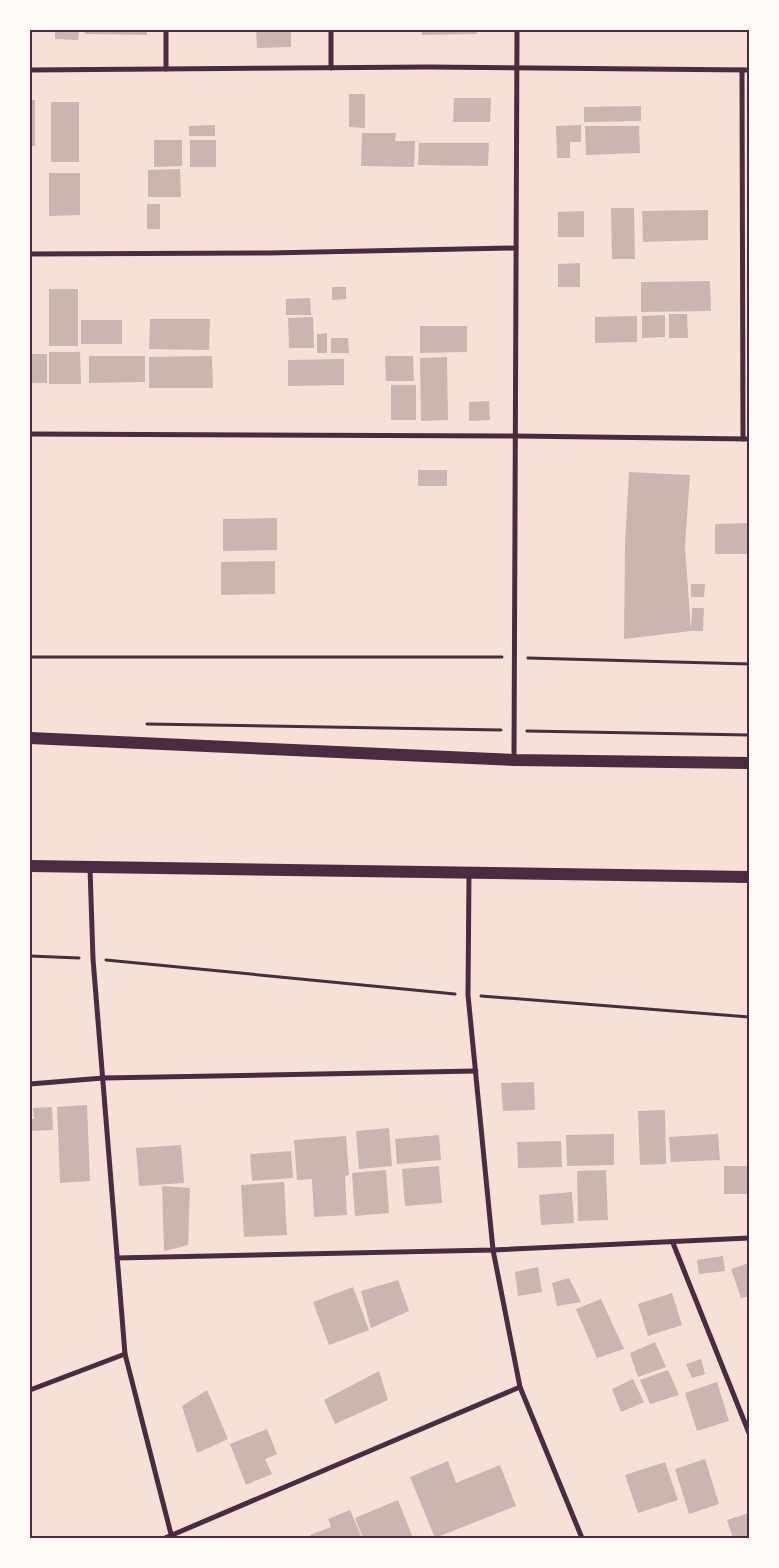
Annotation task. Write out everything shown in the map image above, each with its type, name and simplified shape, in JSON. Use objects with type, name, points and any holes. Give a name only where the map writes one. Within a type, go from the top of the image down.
[{"type":"main road","points":[[30,738],[514,760],[749,763]]},
{"type":"main road","points":[[30,866],[469,874],[749,876]]},
{"type":"street","points":[[166,30],[166,69]]},
{"type":"street","points":[[331,30],[331,68]]},
{"type":"street","points":[[514,760],[517,30]]},
{"type":"street","points":[[30,70],[331,68],[749,70]]},
{"type":"street","points":[[30,434],[746,439],[742,70]]},
{"type":"street","points":[[30,254],[269,253],[516,248]]},
{"type":"street","points":[[90,866],[94,959],[125,1354],[169,1537],[520,1387]]},
{"type":"street","points":[[469,874],[468,995],[493,1250],[520,1387],[582,1538]]},
{"type":"street","points":[[30,1084],[103,1078],[476,1071]]},
{"type":"street","points":[[117,1258],[493,1250],[749,1238]]},
{"type":"street","points":[[673,1243],[749,1433]]},
{"type":"street","points":[[30,1390],[125,1354]]},
{"type":"path","points":[[30,658],[514,657],[749,664]]},
{"type":"path","points":[[138,724],[749,735]]},
{"type":"path","points":[[30,956],[94,959],[468,995],[749,1017]]},
{"type":"building","points":[[55,30],[79,30],[78,40],[55,39]]},
{"type":"building","points":[[85,30],[147,30],[147,35],[85,34]]},
{"type":"building","points":[[256,30],[291,30],[291,47],[257,48]]},
{"type":"building","points":[[422,30],[477,30],[477,34],[422,35]]},
{"type":"building","points":[[349,94],[365,94],[365,128],[349,127]]},
{"type":"building","points":[[454,98],[491,98],[490,122],[453,122]]},
{"type":"building","points":[[30,100],[35,100],[35,146],[30,146]]},
{"type":"building","points":[[51,102],[79,102],[79,162],[51,162]]},
{"type":"building","points":[[641,106],[641,121],[584,122],[584,107]]},
{"type":"building","points":[[215,125],[215,136],[189,136],[189,126]]},
{"type":"building","points":[[581,125],[581,142],[570,142],[570,158],[557,158],[556,126]]},
{"type":"building","points":[[585,126],[639,126],[640,153],[586,155]]},
{"type":"building","points":[[362,133],[396,133],[395,141],[415,141],[414,167],[361,166]]},
{"type":"building","points":[[154,140],[182,140],[182,166],[154,167]]},
{"type":"building","points":[[190,140],[216,140],[216,167],[190,167]]},
{"type":"building","points":[[419,143],[489,143],[488,166],[418,165]]},
{"type":"building","points":[[180,169],[181,197],[148,197],[148,170]]},
{"type":"building","points":[[49,173],[80,173],[80,215],[49,216]]},
{"type":"building","points":[[147,204],[160,204],[160,229],[147,229]]},
{"type":"building","points":[[611,208],[634,208],[635,259],[612,259]]},
{"type":"building","points":[[708,210],[708,240],[643,242],[642,211]]},
{"type":"building","points":[[584,211],[584,237],[558,237],[558,212]]},
{"type":"building","points":[[580,263],[580,287],[558,287],[558,264]]},
{"type":"building","points":[[710,281],[711,311],[641,312],[641,282]]},
{"type":"building","points":[[332,287],[346,287],[346,299],[332,300]]},
{"type":"building","points":[[49,289],[78,289],[78,346],[49,346]]},
{"type":"building","points":[[310,298],[311,315],[286,315],[286,299]]},
{"type":"building","points":[[669,314],[687,314],[688,338],[669,338]]},
{"type":"building","points":[[665,315],[665,337],[642,338],[642,316]]},
{"type":"building","points":[[637,316],[637,342],[595,343],[595,317]]},
{"type":"building","points":[[313,317],[314,348],[289,348],[288,318]]},
{"type":"building","points":[[150,319],[210,319],[209,350],[149,349]]},
{"type":"building","points":[[81,320],[122,320],[122,344],[81,344]]},
{"type":"building","points":[[420,326],[467,326],[467,352],[420,353]]},
{"type":"building","points":[[327,333],[327,353],[317,353],[317,334]]},
{"type":"building","points":[[331,338],[348,338],[349,353],[331,353]]},
{"type":"building","points":[[49,352],[80,352],[81,384],[49,384]]},
{"type":"building","points":[[30,354],[47,354],[47,383],[30,383]]},
{"type":"building","points":[[89,356],[145,356],[145,382],[89,383]]},
{"type":"building","points":[[212,356],[213,388],[149,388],[149,357]]},
{"type":"building","points":[[385,356],[413,356],[414,381],[386,381]]},
{"type":"building","points":[[447,357],[448,420],[421,421],[420,358]]},
{"type":"building","points":[[344,359],[344,385],[288,386],[288,360]]},
{"type":"building","points":[[391,385],[416,385],[416,420],[391,420]]},
{"type":"building","points":[[489,401],[490,420],[469,421],[469,402]]},
{"type":"building","points":[[418,470],[447,470],[447,486],[418,486]]},
{"type":"building","points":[[629,472],[690,475],[685,546],[691,631],[624,639],[625,543]]},
{"type":"building","points":[[277,518],[277,550],[223,551],[223,519]]},
{"type":"building","points":[[749,523],[749,554],[715,554],[715,524]]},
{"type":"building","points":[[275,561],[275,594],[221,595],[221,562]]},
{"type":"building","points":[[691,584],[705,584],[704,597],[691,597]]},
{"type":"building","points":[[692,608],[704,608],[703,631],[691,631]]},
{"type":"building","points":[[534,1082],[535,1110],[503,1111],[501,1083]]},
{"type":"building","points":[[87,1105],[90,1181],[60,1183],[57,1107]]},
{"type":"building","points":[[52,1107],[53,1130],[30,1131],[30,1119],[34,1119],[33,1108]]},
{"type":"building","points":[[665,1110],[666,1164],[640,1165],[638,1111]]},
{"type":"building","points":[[389,1128],[392,1166],[359,1169],[356,1131]]},
{"type":"building","points":[[614,1134],[614,1165],[567,1166],[566,1135]]},
{"type":"building","points":[[718,1134],[720,1160],[671,1162],[669,1137]]},
{"type":"building","points":[[439,1135],[441,1160],[397,1164],[395,1139]]},
{"type":"building","points":[[346,1136],[349,1175],[345,1176],[347,1215],[314,1217],[312,1179],[297,1180],[294,1140]]},
{"type":"building","points":[[561,1141],[562,1167],[518,1168],[517,1142]]},
{"type":"building","points":[[181,1145],[184,1183],[139,1186],[136,1148]]},
{"type":"building","points":[[291,1151],[293,1178],[252,1181],[250,1154]]},
{"type":"building","points":[[439,1166],[442,1203],[405,1206],[402,1169]]},
{"type":"building","points":[[724,1166],[749,1166],[749,1194],[724,1194]]},
{"type":"building","points":[[386,1170],[389,1213],[355,1216],[352,1173]]},
{"type":"building","points":[[606,1170],[608,1220],[578,1221],[577,1171]]},
{"type":"building","points":[[284,1182],[287,1235],[244,1237],[241,1185]]},
{"type":"building","points":[[162,1186],[190,1188],[188,1245],[164,1251]]},
{"type":"building","points":[[572,1192],[574,1223],[541,1225],[539,1195]]},
{"type":"building","points":[[723,1256],[725,1271],[699,1274],[697,1260]]},
{"type":"building","points":[[749,1263],[749,1296],[741,1298],[731,1269]]},
{"type":"building","points":[[538,1267],[542,1292],[518,1296],[515,1272]]},
{"type":"building","points":[[569,1278],[581,1302],[557,1306],[552,1283]]},
{"type":"building","points":[[398,1280],[409,1311],[371,1328],[361,1291]]},
{"type":"building","points":[[353,1287],[369,1330],[329,1345],[313,1302]]},
{"type":"building","points":[[672,1293],[682,1325],[648,1336],[638,1304]]},
{"type":"building","points":[[601,1299],[624,1349],[597,1358],[576,1309]]},
{"type":"building","points":[[655,1342],[666,1367],[638,1377],[630,1353]]},
{"type":"building","points":[[701,1359],[705,1374],[692,1378],[686,1364]]},
{"type":"building","points":[[668,1370],[679,1395],[650,1404],[640,1380]]},
{"type":"building","points":[[379,1371],[388,1400],[335,1424],[324,1400]]},
{"type":"building","points":[[633,1379],[644,1402],[621,1412],[612,1389]]},
{"type":"building","points":[[717,1382],[729,1421],[697,1431],[685,1393]]},
{"type":"building","points":[[207,1390],[228,1439],[197,1453],[182,1406]]},
{"type":"building","points":[[267,1429],[277,1454],[265,1459],[272,1474],[246,1485],[230,1444]]},
{"type":"building","points":[[705,1459],[719,1504],[689,1514],[675,1469]]},
{"type":"building","points":[[448,1461],[456,1483],[500,1465],[516,1506],[435,1538],[410,1477]]},
{"type":"building","points":[[665,1462],[678,1500],[638,1513],[625,1475]]},
{"type":"building","points":[[398,1500],[413,1538],[363,1538],[355,1518]]},
{"type":"building","points":[[350,1510],[362,1538],[311,1538],[310,1535],[331,1527],[328,1519]]},
{"type":"building","points":[[749,1513],[749,1538],[733,1538],[727,1520]]}]
